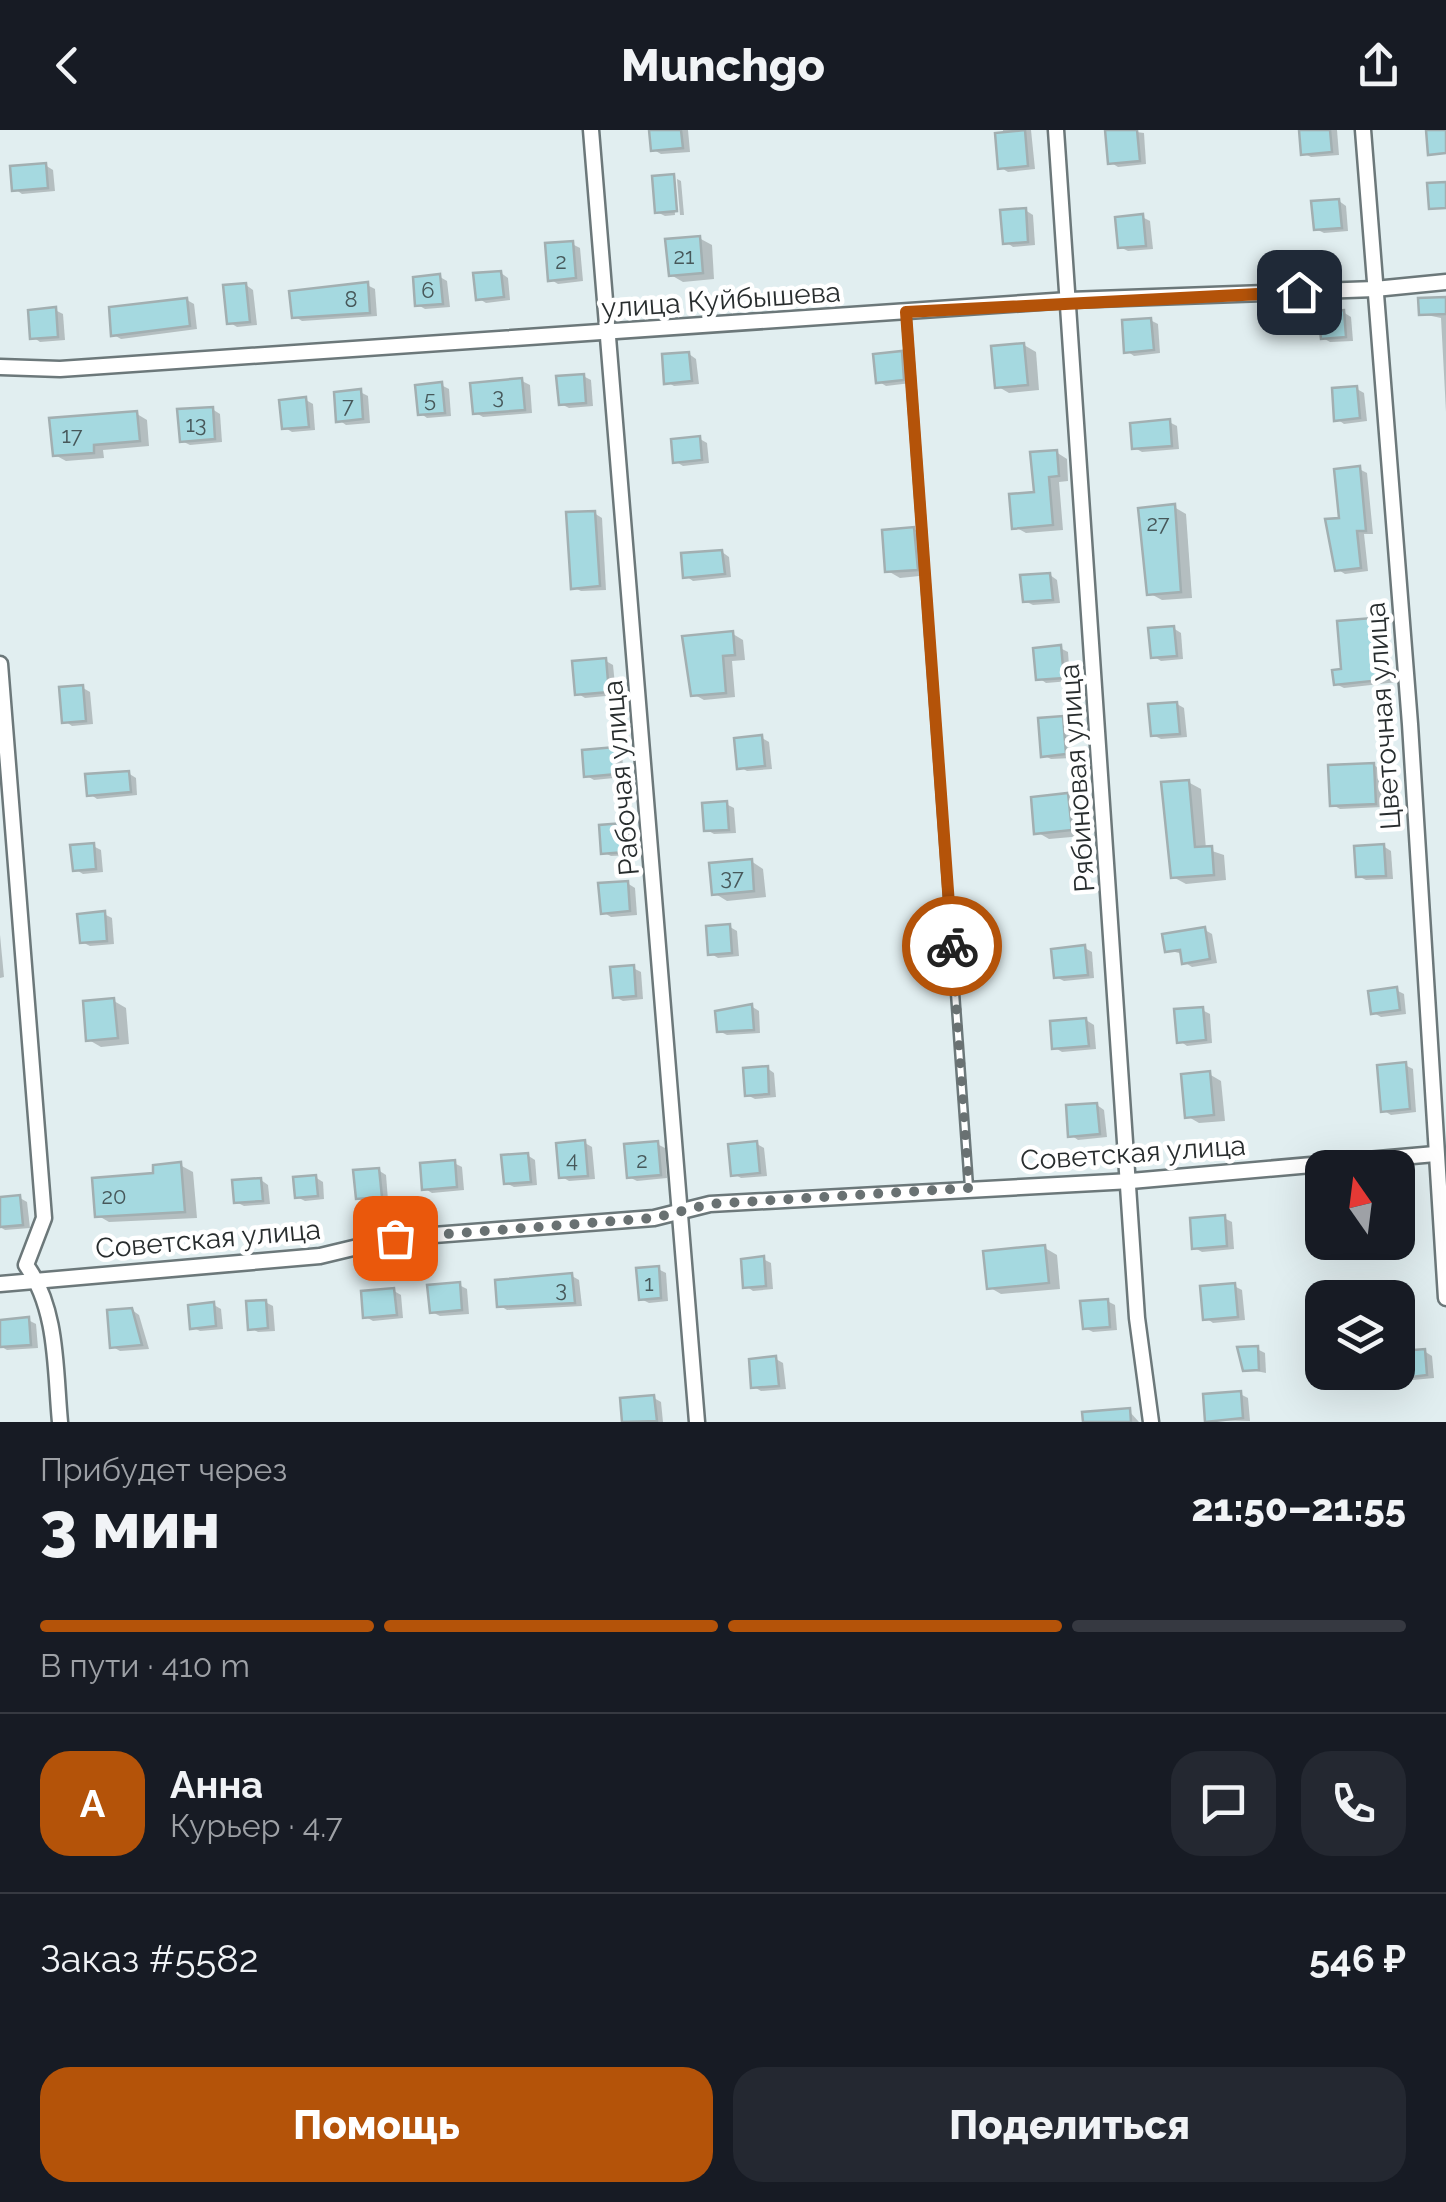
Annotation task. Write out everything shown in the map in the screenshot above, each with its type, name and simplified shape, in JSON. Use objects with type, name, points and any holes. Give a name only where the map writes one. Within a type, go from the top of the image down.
[{"type":"street","name":"Рабочая улица","points":[[591,130],[698,1422]]},
{"type":"street","name":"Рябиновая улица","points":[[1056,130],[1137,1318],[1151,1422]]},
{"type":"street","name":"Цветочная улица","points":[[1363,130],[1410,724],[1446,1298]]},
{"type":"street","name":"улица Куйбышева","points":[[0,367],[60,369],[1069,300],[1375,289],[1446,282]]},
{"type":"street","points":[[0,664],[44,1218],[26,1265],[37,1280],[50,1320],[60,1422]]},
{"type":"street","name":"Советская улица","points":[[0,1284],[320,1256],[395,1238],[682,1214],[710,1204],[1130,1181],[1435,1154]]},
{"type":"lane","points":[[906,312],[969,1188]]},
{"type":"building","points":[[649,130],[681,130],[683,148],[651,151]]},
{"type":"building","points":[[1025,130],[1028,166],[998,169],[995,133]]},
{"type":"building","points":[[1105,130],[1137,130],[1140,161],[1108,164]]},
{"type":"building","points":[[1299,130],[1330,130],[1332,152],[1301,155]]},
{"type":"building","points":[[1426,130],[1446,130],[1446,153],[1428,155]]},
{"type":"building","points":[[46,163],[48,188],[12,191],[10,166]]},
{"type":"building","points":[[674,174],[677,211],[655,213],[652,176]]},
{"type":"building","points":[[1446,182],[1446,208],[1429,209],[1427,183]]},
{"type":"building","points":[[1339,199],[1342,228],[1314,230],[1311,201]]},
{"type":"building","points":[[1026,208],[1028,242],[1003,244],[1000,210]]},
{"type":"building","points":[[1143,214],[1146,246],[1118,248],[1115,217]]},
{"type":"building","points":[[700,236],[703,273],[669,276],[665,239]]},
{"type":"building","points":[[573,241],[576,278],[548,281],[545,243]]},
{"type":"building","points":[[501,271],[504,297],[476,300],[473,273]]},
{"type":"building","points":[[440,274],[443,304],[415,306],[413,277]]},
{"type":"building","points":[[368,282],[370,313],[292,318],[289,291]]},
{"type":"building","points":[[246,283],[250,322],[227,324],[223,285]]},
{"type":"building","points":[[1446,297],[1446,314],[1419,315],[1418,298]]},
{"type":"building","points":[[187,298],[190,326],[111,336],[109,307]]},
{"type":"building","points":[[56,307],[58,337],[30,339],[28,310]]},
{"type":"building","points":[[1344,310],[1346,337],[1321,339],[1318,312]]},
{"type":"building","points":[[1151,318],[1154,350],[1124,353],[1122,320]]},
{"type":"building","points":[[1024,343],[1028,385],[995,388],[991,346]]},
{"type":"building","points":[[902,351],[904,380],[876,383],[873,354]]},
{"type":"building","points":[[689,352],[692,381],[664,384],[662,354]]},
{"type":"building","points":[[584,374],[586,403],[559,405],[556,376]]},
{"type":"building","points":[[522,378],[525,410],[473,414],[470,383]]},
{"type":"building","points":[[442,382],[445,413],[418,415],[415,385]]},
{"type":"building","points":[[1357,386],[1360,418],[1334,421],[1332,388]]},
{"type":"building","points":[[361,389],[363,419],[336,422],[334,392]]},
{"type":"building","points":[[306,397],[309,427],[282,429],[279,400]]},
{"type":"building","points":[[213,407],[215,439],[180,442],[177,409]]},
{"type":"building","points":[[137,411],[140,441],[94,445],[94,453],[53,456],[49,418]]},
{"type":"building","points":[[1170,419],[1172,446],[1132,449],[1130,423]]},
{"type":"building","points":[[700,436],[702,460],[673,463],[671,439]]},
{"type":"building","points":[[1057,450],[1059,476],[1049,477],[1053,525],[1012,529],[1009,494],[1034,492],[1030,452]]},
{"type":"building","points":[[1360,466],[1366,531],[1357,531],[1361,568],[1335,571],[1325,519],[1339,518],[1334,469]]},
{"type":"building","points":[[1175,504],[1181,592],[1147,595],[1138,508]]},
{"type":"building","points":[[595,511],[600,586],[571,589],[566,512]]},
{"type":"building","points":[[914,527],[918,570],[885,572],[882,530]]},
{"type":"building","points":[[722,550],[725,574],[683,578],[681,553]]},
{"type":"building","points":[[1050,573],[1053,600],[1023,602],[1020,575]]},
{"type":"building","points":[[1372,618],[1376,666],[1390,664],[1391,679],[1334,685],[1332,670],[1341,669],[1337,621]]},
{"type":"building","points":[[1174,626],[1177,656],[1151,658],[1148,628]]},
{"type":"building","points":[[733,631],[735,655],[723,656],[726,693],[691,696],[682,636]]},
{"type":"building","points":[[1061,645],[1064,678],[1036,680],[1033,648]]},
{"type":"building","points":[[606,658],[609,692],[575,695],[572,661]]},
{"type":"building","points":[[83,685],[86,721],[62,723],[59,687]]},
{"type":"building","points":[[1177,702],[1180,734],[1151,736],[1148,704]]},
{"type":"building","points":[[1063,716],[1066,754],[1041,757],[1038,718]]},
{"type":"building","points":[[762,735],[765,766],[737,769],[734,738]]},
{"type":"building","points":[[615,747],[617,774],[584,777],[582,750]]},
{"type":"building","points":[[1374,763],[1376,804],[1330,806],[1328,765]]},
{"type":"building","points":[[129,771],[131,792],[87,796],[85,774]]},
{"type":"building","points":[[1189,780],[1195,847],[1212,846],[1214,875],[1171,878],[1161,782]]},
{"type":"building","points":[[1068,793],[1072,830],[1034,834],[1031,797]]},
{"type":"building","points":[[727,801],[729,830],[704,831],[702,803]]},
{"type":"building","points":[[623,823],[625,852],[601,854],[599,825]]},
{"type":"building","points":[[94,843],[96,869],[73,871],[70,845]]},
{"type":"building","points":[[1384,844],[1386,876],[1356,877],[1354,846]]},
{"type":"building","points":[[752,859],[754,891],[712,895],[709,863]]},
{"type":"building","points":[[628,881],[630,911],[601,914],[598,883]]},
{"type":"building","points":[[105,911],[107,941],[80,943],[77,914]]},
{"type":"building","points":[[730,924],[732,953],[708,955],[706,926]]},
{"type":"building","points":[[1205,927],[1210,959],[1182,964],[1180,950],[1165,952],[1162,934]]},
{"type":"building","points":[[1085,945],[1088,975],[1054,978],[1051,949]]},
{"type":"building","points":[[634,965],[636,996],[613,998],[610,967]]},
{"type":"building","points":[[1397,987],[1400,1010],[1371,1014],[1368,991]]},
{"type":"building","points":[[114,998],[118,1038],[86,1041],[83,1001]]},
{"type":"building","points":[[752,1004],[754,1030],[717,1032],[715,1011]]},
{"type":"building","points":[[1203,1007],[1206,1040],[1177,1043],[1174,1009]]},
{"type":"building","points":[[1086,1018],[1089,1046],[1052,1049],[1050,1021]]},
{"type":"building","points":[[1406,1062],[1410,1109],[1381,1112],[1377,1065]]},
{"type":"building","points":[[768,1066],[769,1094],[745,1096],[743,1068]]},
{"type":"building","points":[[1210,1071],[1214,1115],[1185,1118],[1181,1074]]},
{"type":"building","points":[[1097,1103],[1100,1134],[1068,1137],[1066,1105]]},
{"type":"building","points":[[585,1140],[588,1176],[559,1178],[556,1143]]},
{"type":"building","points":[[658,1141],[661,1175],[627,1178],[624,1144]]},
{"type":"building","points":[[757,1141],[760,1173],[731,1176],[728,1144]]},
{"type":"building","points":[[528,1153],[531,1182],[504,1184],[501,1155]]},
{"type":"building","points":[[455,1160],[457,1187],[422,1190],[420,1163]]},
{"type":"building","points":[[181,1162],[185,1212],[95,1217],[92,1178],[153,1173],[153,1165]]},
{"type":"building","points":[[379,1168],[382,1197],[356,1199],[353,1170]]},
{"type":"building","points":[[316,1175],[318,1196],[295,1198],[293,1177]]},
{"type":"building","points":[[261,1178],[263,1201],[234,1203],[232,1180]]},
{"type":"building","points":[[20,1195],[23,1225],[0,1227],[0,1197]]},
{"type":"building","points":[[1225,1215],[1227,1246],[1192,1249],[1190,1218]]},
{"type":"building","points":[[1045,1245],[1049,1283],[987,1289],[983,1251]]},
{"type":"building","points":[[764,1256],[766,1286],[743,1288],[741,1259]]},
{"type":"building","points":[[659,1266],[661,1298],[639,1300],[636,1268]]},
{"type":"building","points":[[572,1273],[575,1303],[497,1307],[495,1280]]},
{"type":"building","points":[[460,1282],[462,1310],[430,1313],[427,1285]]},
{"type":"building","points":[[1235,1283],[1238,1317],[1203,1320],[1200,1286]]},
{"type":"building","points":[[394,1288],[397,1315],[363,1318],[361,1291]]},
{"type":"building","points":[[1108,1299],[1110,1327],[1083,1329],[1080,1301]]},
{"type":"building","points":[[266,1300],[268,1328],[248,1330],[246,1301]]},
{"type":"building","points":[[214,1302],[216,1326],[190,1329],[188,1305]]},
{"type":"building","points":[[132,1308],[142,1345],[110,1348],[107,1310]]},
{"type":"building","points":[[29,1317],[31,1345],[0,1347],[0,1320]]},
{"type":"building","points":[[1258,1346],[1259,1370],[1243,1371],[1237,1347]]},
{"type":"building","points":[[1425,1349],[1427,1375],[1415,1376],[1415,1350]]},
{"type":"building","points":[[776,1356],[779,1386],[751,1388],[749,1359]]},
{"type":"building","points":[[1241,1391],[1243,1418],[1205,1422],[1203,1394]]},
{"type":"building","points":[[654,1395],[657,1421],[622,1422],[620,1398]]},
{"type":"building","points":[[1130,1408],[1131,1422],[1083,1422],[1082,1412]]},
{"type":"way so far","points":[[395,1238],[654,1218],[710,1204],[969,1188],[952,946]]},
{"type":"route","points":[[952,946],[906,312],[1069,300],[1299,292]]}]
